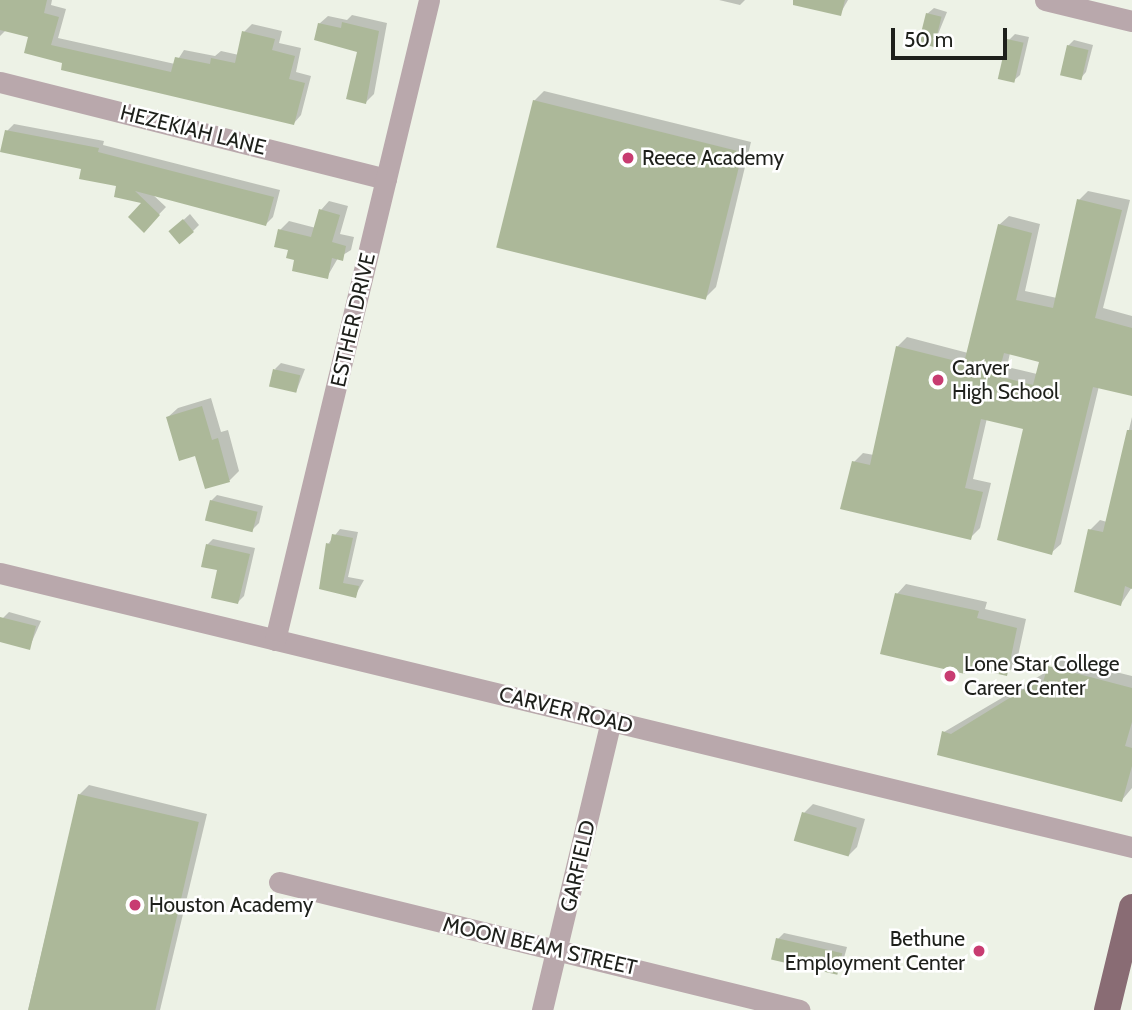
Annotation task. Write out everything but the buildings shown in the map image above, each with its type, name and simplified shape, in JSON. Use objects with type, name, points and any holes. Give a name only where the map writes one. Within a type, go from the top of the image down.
[{"type":"main road","points":[[1107,1010],[1132,908]]},
{"type":"street","name":"ESTHER DRIVE","points":[[275,640],[429,0]]},
{"type":"street","points":[[1045,0],[1132,22]]},
{"type":"street","name":"HEZEKIAH LANE","points":[[0,82],[386,179]]},
{"type":"street","name":"CARVER ROAD","points":[[0,573],[1132,847]]},
{"type":"street","name":"GARFIELD","points":[[542,1010],[559,949],[611,721]]},
{"type":"street","name":"MOON BEAM STREET","points":[[279,882],[800,1010]]},
{"type":"place","name":"Reece Academy","points":[[628,158]]},
{"type":"place","name":"Carver High School","points":[[938,380]]},
{"type":"place","name":"Lone Star College Career Center","points":[[950,676]]},
{"type":"place","name":"Houston Academy","points":[[135,905]]},
{"type":"place","name":"Bethune Employment Center","points":[[979,951]]}]
